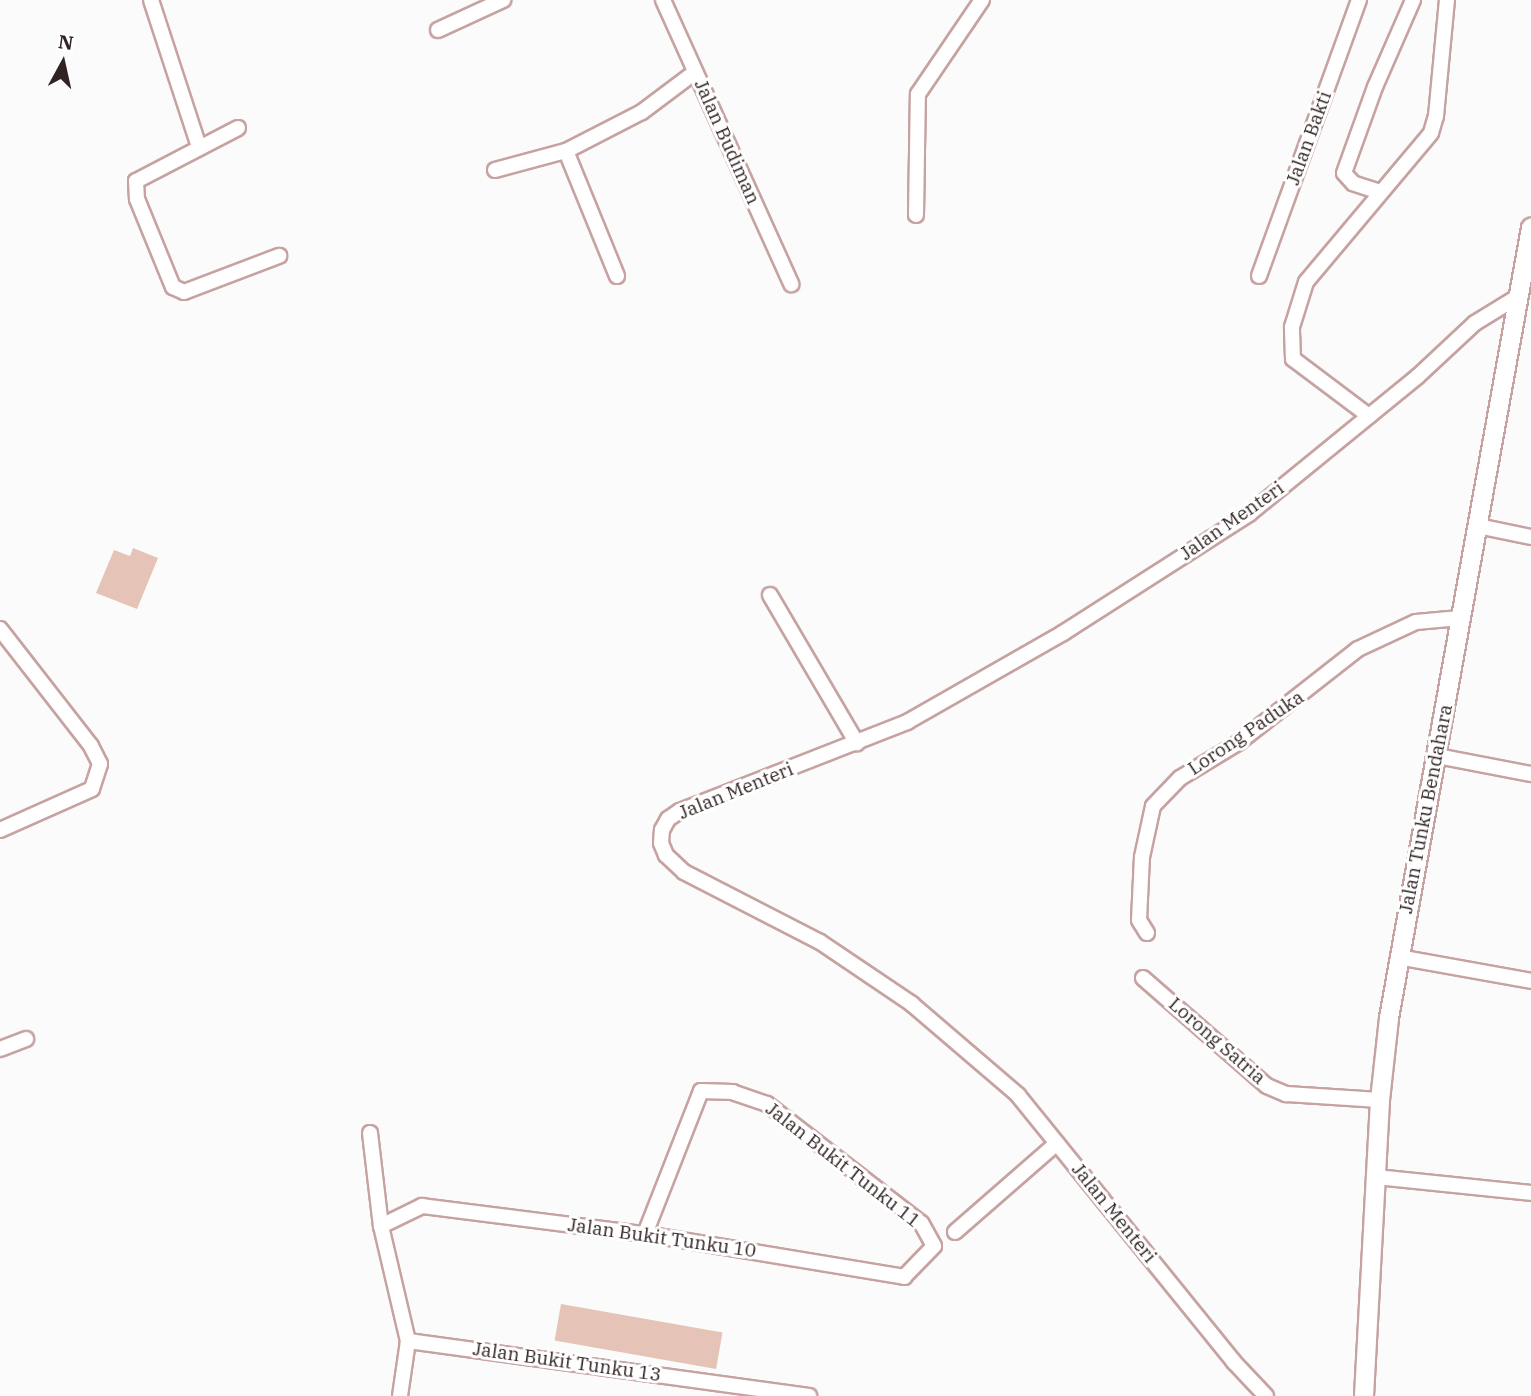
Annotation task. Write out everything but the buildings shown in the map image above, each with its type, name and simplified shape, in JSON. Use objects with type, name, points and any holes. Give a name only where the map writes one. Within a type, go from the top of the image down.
[{"type":"street","points":[[151,0],[199,147]]},
{"type":"street","points":[[438,30],[503,0]]},
{"type":"street","name":"Jalan Budiman","points":[[663,0],[791,284]]},
{"type":"street","points":[[916,215],[918,94],[982,0]]},
{"type":"street","name":"Jalan Bakti","points":[[1259,276],[1359,0]]},
{"type":"street","points":[[1380,192],[1353,183],[1343,173],[1375,86],[1413,0]]},
{"type":"street","points":[[1369,416],[1293,359],[1292,327],[1306,282],[1431,133],[1436,116],[1447,0]]},
{"type":"street","points":[[495,170],[566,151],[642,112],[695,72]]},
{"type":"street","points":[[238,128],[136,181],[137,199],[173,287],[184,292],[279,256]]},
{"type":"street","points":[[566,151],[617,275]]},
{"type":"street","name":"Jalan Tunku Bendahara","points":[[1364,1396],[1380,1100],[1398,957],[1523,286],[1531,228]]},
{"type":"street","name":"Jalan Menteri","points":[[1266,1396],[1234,1362],[1018,1095],[912,1004],[820,943],[684,872],[666,855],[661,843],[662,830],[668,818],[680,811],[907,722],[1063,633],[1249,514],[1369,416],[1475,323],[1523,286]]},
{"type":"street","points":[[1478,526],[1531,537]]},
{"type":"street","points":[[770,595],[857,743]]},
{"type":"street","name":"Lorong Paduka","points":[[1147,933],[1139,920],[1142,857],[1153,806],[1180,778],[1238,743],[1358,649],[1416,622],[1460,618]]},
{"type":"street","points":[[0,629],[91,746],[100,764],[92,789],[0,830]]},
{"type":"street","points":[[1437,755],[1531,774]]},
{"type":"street","points":[[1398,957],[1531,981]]},
{"type":"street","name":"Lorong Satria","points":[[1143,978],[1267,1086],[1286,1094],[1380,1100]]},
{"type":"street","points":[[0,1049],[26,1039]]},
{"type":"street","name":"Jalan Bukit Tunku 11","points":[[645,1234],[701,1091],[733,1092],[766,1104],[921,1223],[934,1247]]},
{"type":"street","points":[[370,1133],[381,1226],[408,1341],[400,1396]]},
{"type":"street","points":[[955,1232],[1057,1143]]},
{"type":"street","points":[[1376,1177],[1531,1193]]},
{"type":"street","name":"Jalan Bukit Tunku 10","points":[[381,1226],[422,1206],[645,1234],[904,1277],[934,1247]]},
{"type":"street","name":"Jalan Bukit Tunku 13","points":[[408,1341],[809,1396]]}]
